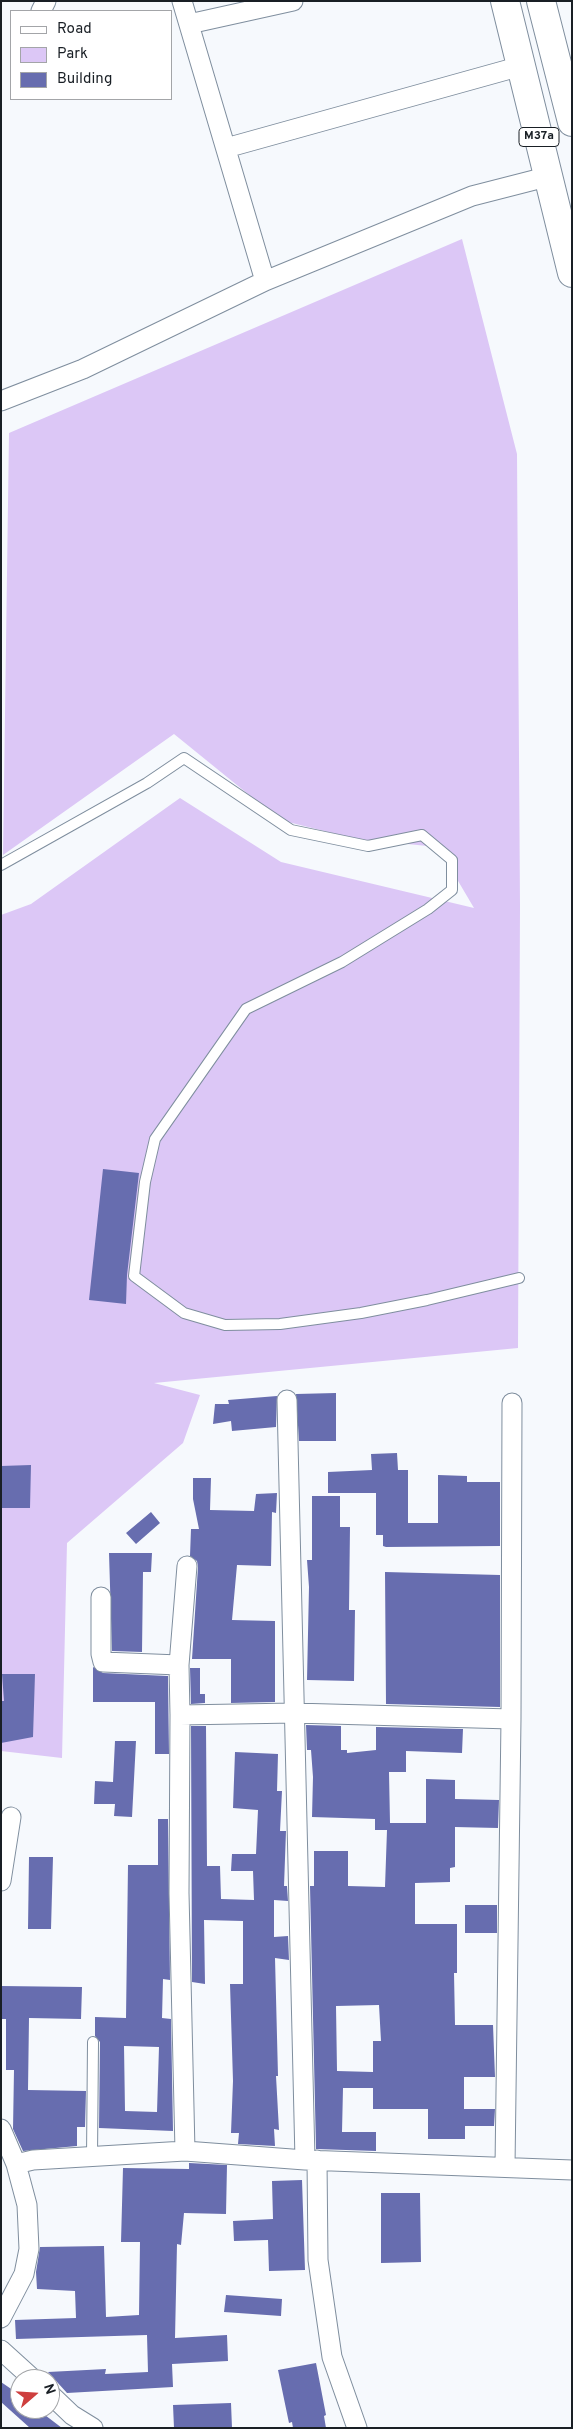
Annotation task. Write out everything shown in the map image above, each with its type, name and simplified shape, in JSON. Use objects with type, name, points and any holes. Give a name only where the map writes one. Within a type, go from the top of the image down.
[{"type":"highway","name":"M37a","points":[[505,1],[550,176],[572,273]]},
{"type":"highway","points":[[541,1],[570,107]]},
{"type":"street","points":[[182,1],[265,281]]},
{"type":"street","points":[[189,24],[293,1]]},
{"type":"street","points":[[226,148],[522,66]]},
{"type":"street","points":[[1,401],[83,369],[265,281],[472,196],[550,176]]},
{"type":"street","points":[[287,1400],[294,1713],[311,2160],[318,2260],[332,2357],[357,2428]]},
{"type":"street","points":[[505,2166],[511,1719],[512,1403]]},
{"type":"street","points":[[185,2151],[179,1893],[179,1665],[187,1566]]},
{"type":"street","points":[[101,1597],[101,1654],[103,1662],[179,1665]]},
{"type":"street","points":[[180,1715],[294,1713],[511,1719]]},
{"type":"street","points":[[1,1882],[11,1817]]},
{"type":"street","points":[[1,2129],[16,2164],[27,2205],[29,2248],[24,2274],[1,2318]]},
{"type":"street","points":[[16,2164],[33,2160],[185,2151],[311,2160],[572,2170]]},
{"type":"street","points":[[1,2350],[22,2369]]},
{"type":"street","points":[[60,2403],[93,2428]]},
{"type":"lane","points":[[1,865],[122,797],[184,758],[291,830],[368,846],[422,836],[452,860],[452,890],[428,909],[342,962],[246,1009],[155,1138],[145,1182],[134,1276],[184,1313],[225,1325],[280,1324],[361,1313],[427,1300],[518,1278]]},
{"type":"lane","points":[[92,2156],[93,2042]]},
{"type":"green space","points":[[462,239],[517,454],[520,907],[518,1348],[154,1383],[200,1395],[183,1443],[67,1543],[62,1758],[1,1751],[1,915],[31,904],[180,798],[281,862],[474,908],[438,847],[356,839],[280,820],[174,734],[3,855],[9,433]]},
{"type":"building","points":[[103,1169],[139,1173],[127,1275],[126,1304],[89,1300]]},
{"type":"building","points":[[336,1393],[336,1441],[299,1441],[296,1394]]},
{"type":"building","points":[[277,1396],[276,1427],[232,1431],[231,1421],[213,1424],[215,1404],[229,1404],[228,1400]]},
{"type":"building","points":[[397,1453],[398,1470],[408,1470],[408,1523],[438,1523],[438,1475],[467,1476],[467,1482],[500,1482],[500,1546],[386,1547],[383,1546],[383,1535],[376,1535],[376,1493],[328,1493],[328,1472],[372,1470],[371,1454]]},
{"type":"building","points":[[31,1465],[30,1508],[1,1508],[1,1466]]},
{"type":"building","points":[[193,1478],[211,1478],[210,1510],[254,1511],[256,1494],[277,1493],[276,1513],[272,1512],[271,1566],[237,1565],[232,1620],[275,1621],[275,1702],[231,1703],[231,1659],[192,1659],[198,1567],[197,1561],[190,1556],[191,1529],[199,1529],[193,1499]]},
{"type":"building","points":[[312,1496],[340,1496],[340,1527],[350,1527],[349,1610],[355,1610],[354,1681],[307,1680],[309,1587],[307,1560],[312,1560]]},
{"type":"building","points":[[151,1512],[160,1523],[136,1544],[126,1533]]},
{"type":"building","points":[[109,1553],[152,1553],[151,1572],[143,1572],[142,1652],[112,1651]]},
{"type":"building","points":[[385,1572],[500,1575],[500,1707],[386,1704]]},
{"type":"building","points":[[93,1667],[103,1673],[168,1676],[169,1754],[155,1754],[155,1702],[93,1702]]},
{"type":"building","points":[[190,1668],[200,1668],[200,1694],[205,1694],[205,1703],[191,1704]]},
{"type":"building","points":[[2,1674],[35,1674],[33,1737],[1,1743],[1,1701],[4,1701]]},
{"type":"building","points":[[306,1725],[341,1726],[341,1750],[347,1750],[347,1753],[376,1750],[376,1727],[463,1729],[462,1753],[406,1751],[406,1772],[389,1772],[390,1823],[426,1823],[426,1779],[455,1780],[455,1799],[499,1800],[498,1828],[455,1827],[455,1867],[450,1868],[450,1882],[415,1883],[415,1924],[457,1924],[457,1973],[454,1973],[455,2025],[493,2025],[495,2077],[464,2077],[464,2109],[495,2109],[494,2126],[465,2126],[465,2139],[428,2139],[428,2109],[373,2109],[373,2088],[343,2088],[342,2132],[376,2132],[376,2151],[316,2149],[310,1886],[314,1886],[314,1851],[348,1851],[348,1886],[385,1887],[387,1830],[375,1830],[375,1819],[312,1817],[313,1777],[311,1750],[307,1750]],"holes":[[[379,2005],[381,2041],[373,2041],[373,2072],[337,2071],[336,2006]]]},
{"type":"building","points":[[191,1726],[206,1726],[207,1866],[220,1866],[221,1899],[254,1900],[253,1871],[231,1871],[232,1854],[256,1854],[258,1810],[233,1808],[235,1752],[278,1754],[277,1791],[282,1791],[280,1831],[286,1831],[284,1886],[287,1886],[288,1901],[274,1900],[274,1937],[288,1936],[289,1960],[275,1958],[278,2076],[276,2076],[279,2130],[274,2129],[275,2146],[238,2144],[239,2133],[231,2133],[233,2081],[230,1984],[243,1984],[243,1921],[204,1920],[205,1984],[192,1982]]},
{"type":"building","points":[[115,1741],[136,1741],[132,1817],[114,1816],[115,1804],[94,1804],[95,1781],[113,1782]]},
{"type":"building","points":[[158,1819],[168,1819],[170,1980],[163,1979],[162,2018],[171,2019],[173,2131],[99,2128],[100,2042],[95,2036],[95,2017],[126,2018],[128,1865],[158,1865]],"holes":[[[124,2046],[159,2047],[157,2112],[125,2111]]]},
{"type":"building","points":[[29,1857],[53,1857],[51,1929],[28,1929]]},
{"type":"building","points":[[465,1905],[497,1905],[497,1933],[465,1933]]},
{"type":"building","points":[[1,1986],[82,1987],[81,2019],[29,2018],[28,2090],[86,2091],[85,2127],[77,2127],[77,2146],[23,2151],[13,2129],[14,2070],[6,2070],[6,2019],[1,2019]]},
{"type":"building","points":[[189,2163],[227,2165],[226,2214],[184,2213],[181,2245],[177,2244],[175,2338],[227,2335],[228,2361],[172,2364],[173,2387],[67,2393],[60,2385],[60,2371],[106,2369],[105,2374],[148,2372],[147,2335],[16,2339],[15,2320],[76,2318],[75,2291],[37,2289],[36,2272],[40,2247],[104,2246],[106,2317],[139,2315],[140,2242],[121,2242],[123,2168],[189,2169]]},
{"type":"building","points":[[302,2180],[305,2270],[269,2271],[268,2240],[234,2241],[233,2221],[273,2219],[272,2181]]},
{"type":"building","points":[[381,2193],[420,2193],[421,2262],[381,2263]]},
{"type":"building","points":[[226,2295],[282,2299],[281,2316],[224,2312]]},
{"type":"building","points":[[316,2363],[326,2415],[324,2416],[326,2428],[293,2428],[292,2422],[289,2423],[278,2370]]},
{"type":"building","points":[[1,2382],[10,2388],[10,2410],[1,2402]]},
{"type":"building","points":[[231,2403],[232,2428],[174,2428],[173,2405]]},
{"type":"building","points":[[20,2419],[50,2419],[62,2428],[30,2428]]}]
